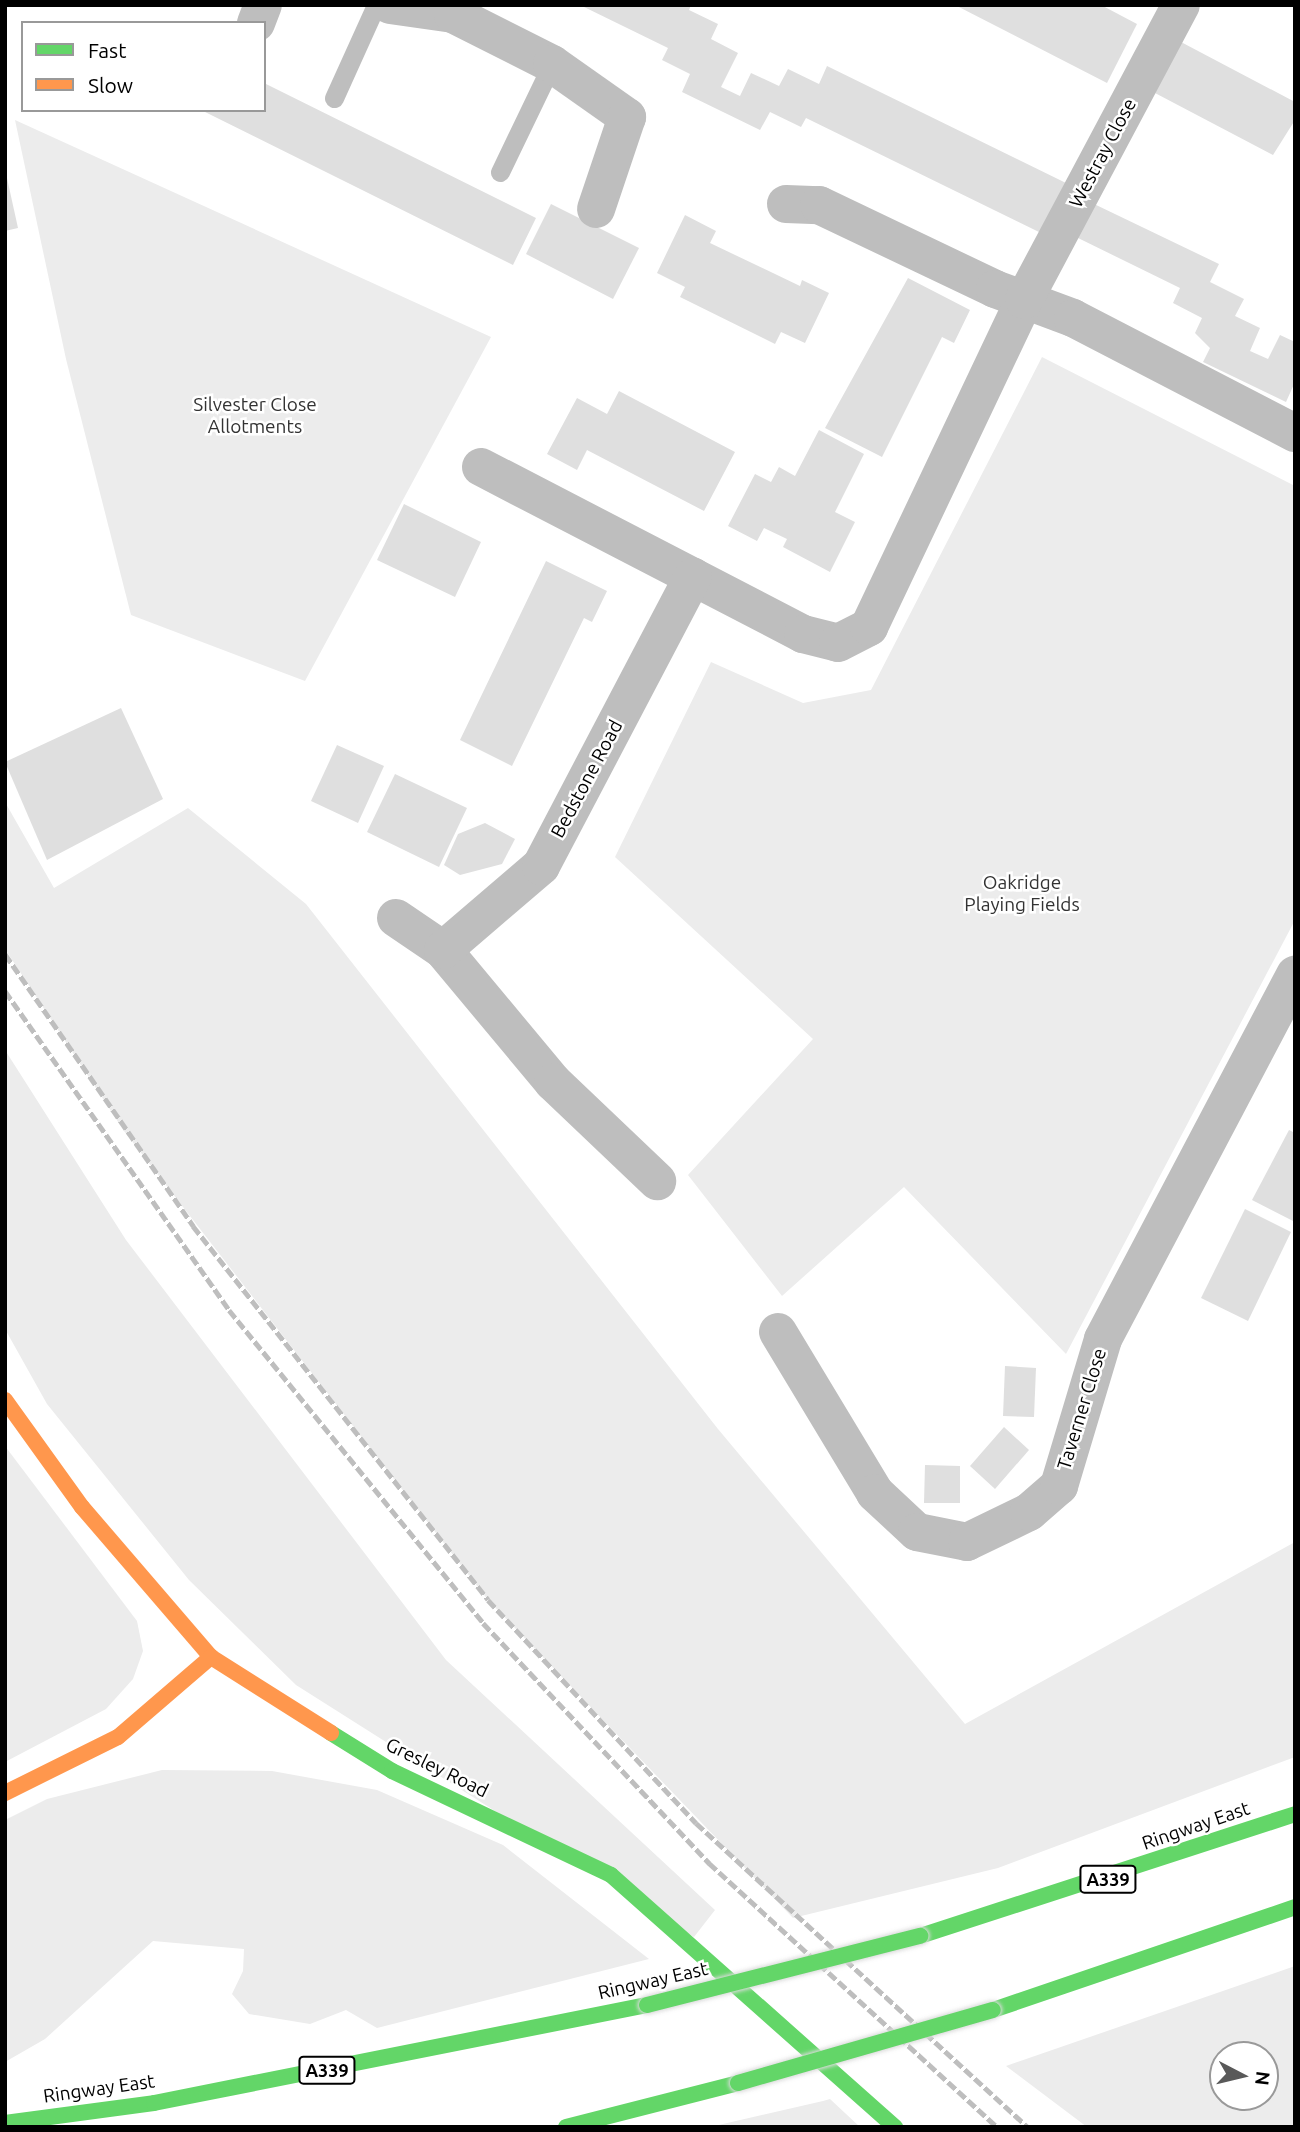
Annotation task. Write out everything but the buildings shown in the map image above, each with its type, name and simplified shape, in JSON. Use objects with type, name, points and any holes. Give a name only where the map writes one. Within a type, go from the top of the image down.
[{"type":"main road","name":"Gresley Road","points":[[5,1400],[82,1507],[211,1657],[392,1771],[611,1875],[895,2127]]},
{"type":"main road","points":[[5,1793],[118,1737],[211,1657]]},
{"type":"main road","name":"Ringway East","points":[[5,2123],[153,2103],[647,2006],[920,1936],[1295,1814]]},
{"type":"main road","points":[[1215,1938],[1295,1907]]},
{"type":"main road","points":[[566,2127],[738,2083],[993,2010],[1295,1915]]},
{"type":"street","points":[[390,5],[455,9],[552,64],[628,117],[596,209]]},
{"type":"street","name":"Westray Close","points":[[481,467],[803,634],[838,643],[869,627],[1024,300],[1181,5]]},
{"type":"street","points":[[786,204],[819,205],[1024,300],[1073,318],[1295,433]]},
{"type":"street","name":"Bedstone Road","points":[[443,950],[541,866],[693,577]]},
{"type":"street","points":[[396,918],[443,950],[553,1082],[657,1181]]},
{"type":"street","name":"Taverner Close","points":[[778,1332],[875,1493],[917,1531],[967,1542],[1029,1512],[1059,1486],[1103,1339],[1295,975]]},
{"type":"lane","points":[[334,98],[376,5]]},
{"type":"lane","points":[[500,172],[552,64]]},
{"type":"green space","name":"Silvester Close Allotments","points":[[15,120],[491,337],[305,681],[131,615],[66,359]]},
{"type":"green space","name":"Oakridge Playing Fields","points":[[1042,357],[1295,486],[1295,920],[1066,1354],[904,1187],[782,1296],[688,1175],[813,1039],[615,857],[711,662],[803,703],[871,690]]},
{"type":"green space","points":[[5,802],[54,888],[188,808],[306,904],[718,1429],[965,1724],[1295,1542],[1295,1757],[998,1868],[793,1918],[488,1600],[124,1131],[5,949]]},
{"type":"green space","points":[[5,1050],[126,1240],[446,1660],[715,1910],[694,1937],[296,1685],[189,1580],[47,1404],[5,1329]]},
{"type":"green space","points":[[5,1446],[137,1621],[143,1651],[133,1679],[106,1709],[5,1762]]},
{"type":"green space","points":[[162,1770],[272,1771],[377,1790],[503,1845],[649,1959],[377,2028],[346,2010],[310,2024],[249,2014],[232,1994],[243,1971],[244,1949],[153,1941],[45,2039],[5,2062],[5,1820],[47,1799]]},
{"type":"green space","points":[[1295,1966],[1295,2127],[1087,2127],[1006,2066]]},
{"type":"green space","points":[[830,2099],[860,2127],[710,2127],[823,2101]]},
{"type":"railway","points":[[5,954],[193,1226],[488,1600],[696,1823],[1028,2127]]},
{"type":"railway","points":[[5,991],[229,1310],[483,1623],[709,1863],[997,2127]]},
{"type":"traffic: fast","points":[[331,1733],[392,1771],[611,1875],[895,2127]]},
{"type":"traffic: fast","points":[[920,1936],[1295,1814]]},
{"type":"traffic: fast","points":[[993,2010],[1295,1907]]},
{"type":"traffic: fast","points":[[647,2005],[920,1936]]},
{"type":"traffic: fast","points":[[5,2123],[154,2103],[647,2005]]},
{"type":"traffic: fast","points":[[738,2083],[993,2010]]},
{"type":"traffic: fast","points":[[566,2127],[738,2083]]},
{"type":"traffic: slow","points":[[5,1400],[82,1507],[211,1657],[331,1733]]},
{"type":"traffic: slow","points":[[5,1793],[118,1737],[211,1657]]}]
